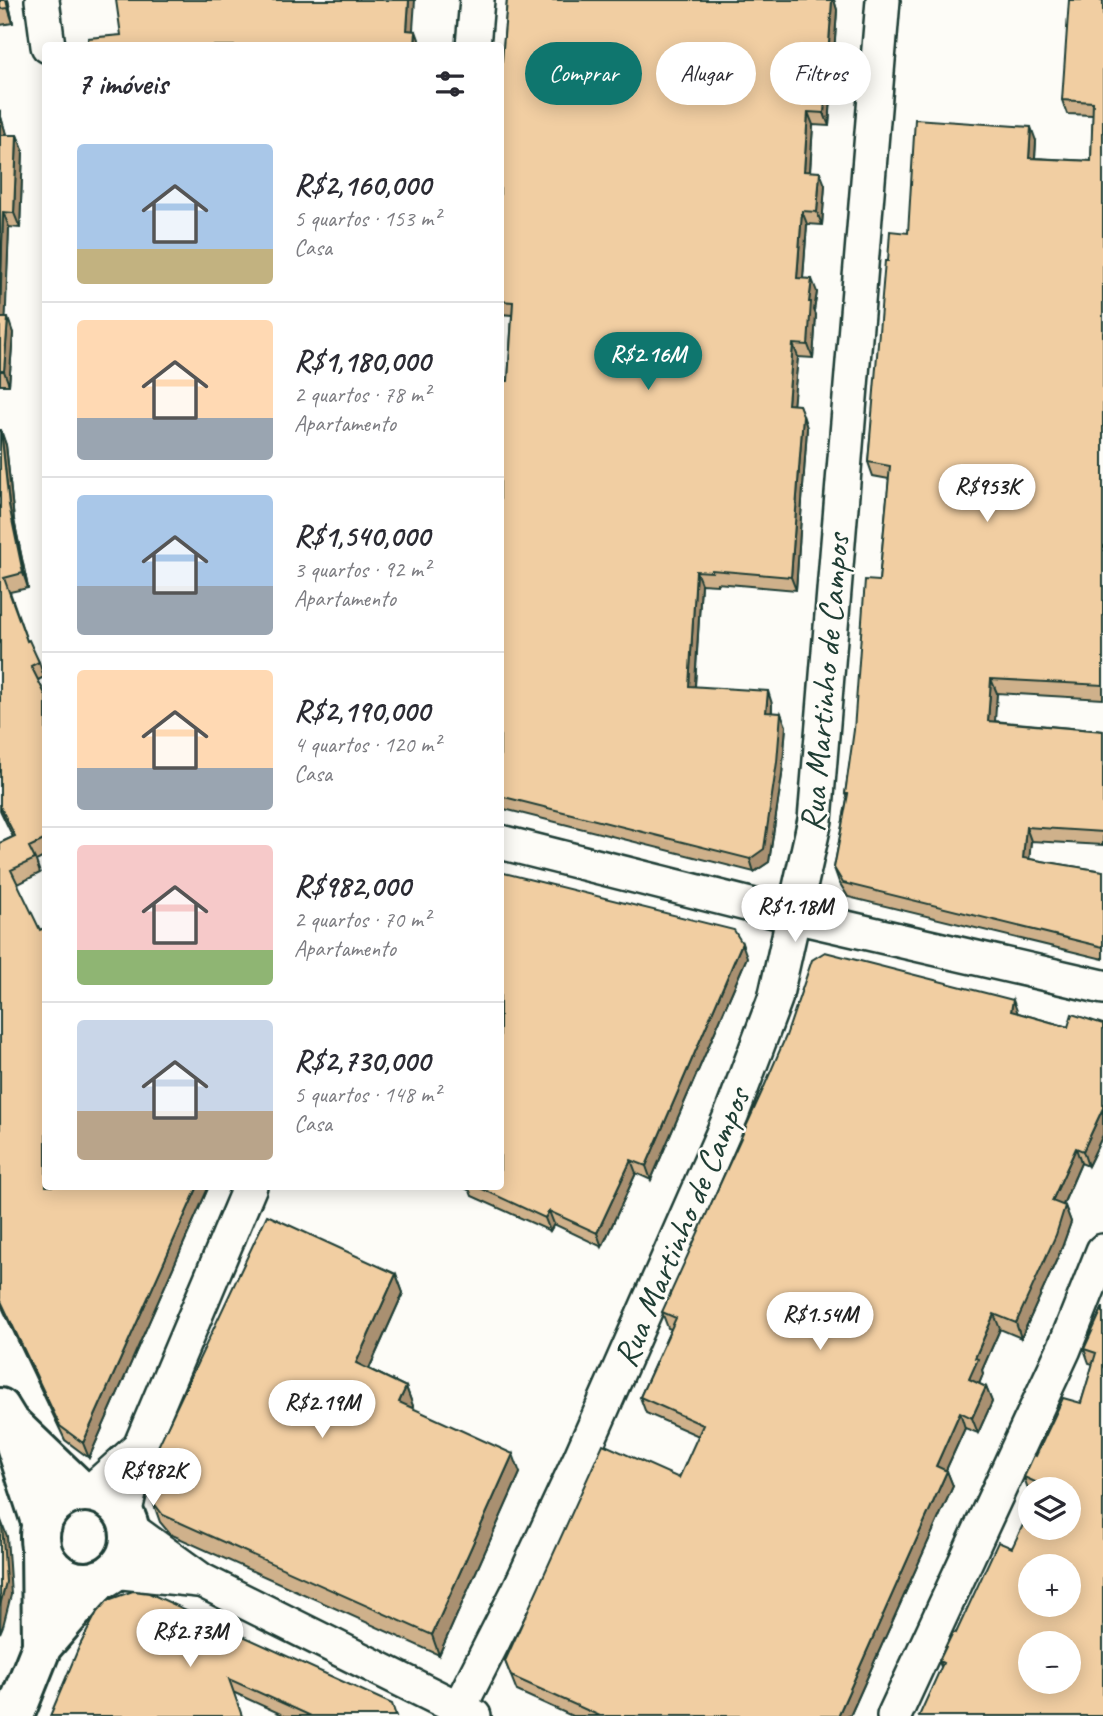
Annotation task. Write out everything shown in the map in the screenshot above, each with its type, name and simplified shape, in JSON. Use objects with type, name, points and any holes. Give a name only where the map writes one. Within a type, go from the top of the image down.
[{"type":"street","points":[[42,0],[47,42]]},
{"type":"street","points":[[472,42],[477,0]]},
{"type":"street","name":"Rua Martinho de Campos","points":[[462,1714],[575,1471],[732,1113],[775,999],[815,820],[883,0]]},
{"type":"street","points":[[504,843],[793,916],[1103,987]]},
{"type":"street","points":[[14,1716],[42,1646],[127,1552],[126,1522],[140,1447],[248,1190]]},
{"type":"street","points":[[894,1716],[1064,1349],[1103,1251]]},
{"type":"street","points":[[4,1415],[47,1560],[56,1572],[85,1582],[106,1575],[201,1580]]},
{"type":"street","points":[[4,1415],[86,1492]]},
{"type":"street","points":[[86,1492],[140,1447]]},
{"type":"street","points":[[42,1646],[41,1535],[46,1513],[65,1496],[86,1492],[104,1496],[116,1504],[126,1522],[201,1580],[462,1714]]},
{"type":"building","points":[[0,0],[6,0],[8,8],[0,9]]},
{"type":"building","points":[[116,0],[409,0],[407,30],[416,31],[415,42],[88,42],[88,38],[121,35]]},
{"type":"building","points":[[507,0],[832,0],[829,42],[770,42],[770,105],[825,105],[824,113],[808,112],[804,171],[820,172],[817,212],[802,211],[797,278],[812,279],[808,345],[793,344],[788,404],[799,405],[803,415],[791,577],[696,571],[689,686],[768,691],[766,712],[781,713],[777,762],[764,849],[750,859],[504,797],[504,381],[508,381],[513,302],[504,301],[504,42]]},
{"type":"building","points":[[1069,0],[1103,0],[1103,685],[991,679],[988,721],[1103,731],[1103,832],[1026,827],[1023,858],[1103,871],[1103,947],[843,883],[834,868],[848,794],[845,794],[854,730],[865,580],[879,581],[890,466],[868,462],[885,261],[888,261],[890,231],[908,233],[915,119],[1031,127],[1029,158],[1091,161],[1093,102],[1062,100]]},
{"type":"building","points":[[0,135],[17,135],[14,213],[3,212],[0,302]]},
{"type":"building","points":[[0,318],[8,318],[4,371],[0,371]]},
{"type":"building","points":[[1,430],[9,505],[23,573],[4,578],[27,641],[29,640],[39,662],[31,666],[42,688],[42,841],[29,847],[35,859],[11,870],[40,930],[42,929],[42,1190],[196,1190],[83,1443],[60,1426],[0,1299],[0,843],[15,836],[0,806]]},
{"type":"building","points":[[504,873],[734,930],[742,943],[646,1166],[631,1160],[597,1233],[549,1211],[545,1218],[485,1190],[504,1190]]},
{"type":"building","points":[[825,952],[1013,1000],[1011,1011],[1068,1027],[1072,1014],[1103,1024],[1103,1108],[1083,1151],[1076,1148],[1052,1201],[1065,1206],[1056,1235],[1016,1323],[994,1314],[969,1379],[986,1387],[972,1418],[960,1412],[936,1466],[947,1471],[838,1716],[600,1716],[511,1676],[505,1661],[603,1444],[679,1478],[703,1425],[640,1397],[676,1318],[662,1312],[786,1036],[812,960]]},
{"type":"building","points":[[267,1215],[396,1274],[356,1363],[406,1387],[399,1402],[513,1454],[432,1635],[163,1515],[153,1502],[148,1473],[154,1455]]},
{"type":"building","points":[[1103,1307],[1103,1716],[919,1716],[943,1663],[939,1661],[953,1632],[956,1633],[998,1542],[1012,1548],[1018,1535],[1018,1540],[1081,1540],[1081,1477],[1024,1477],[1063,1398],[1081,1403],[1096,1353],[1084,1349]]},
{"type":"building","points":[[0,1518],[6,1582],[0,1606]]},
{"type":"building","points":[[133,1591],[149,1593],[392,1704],[396,1716],[311,1716],[229,1679],[242,1716],[50,1716],[97,1612],[108,1600]]}]
